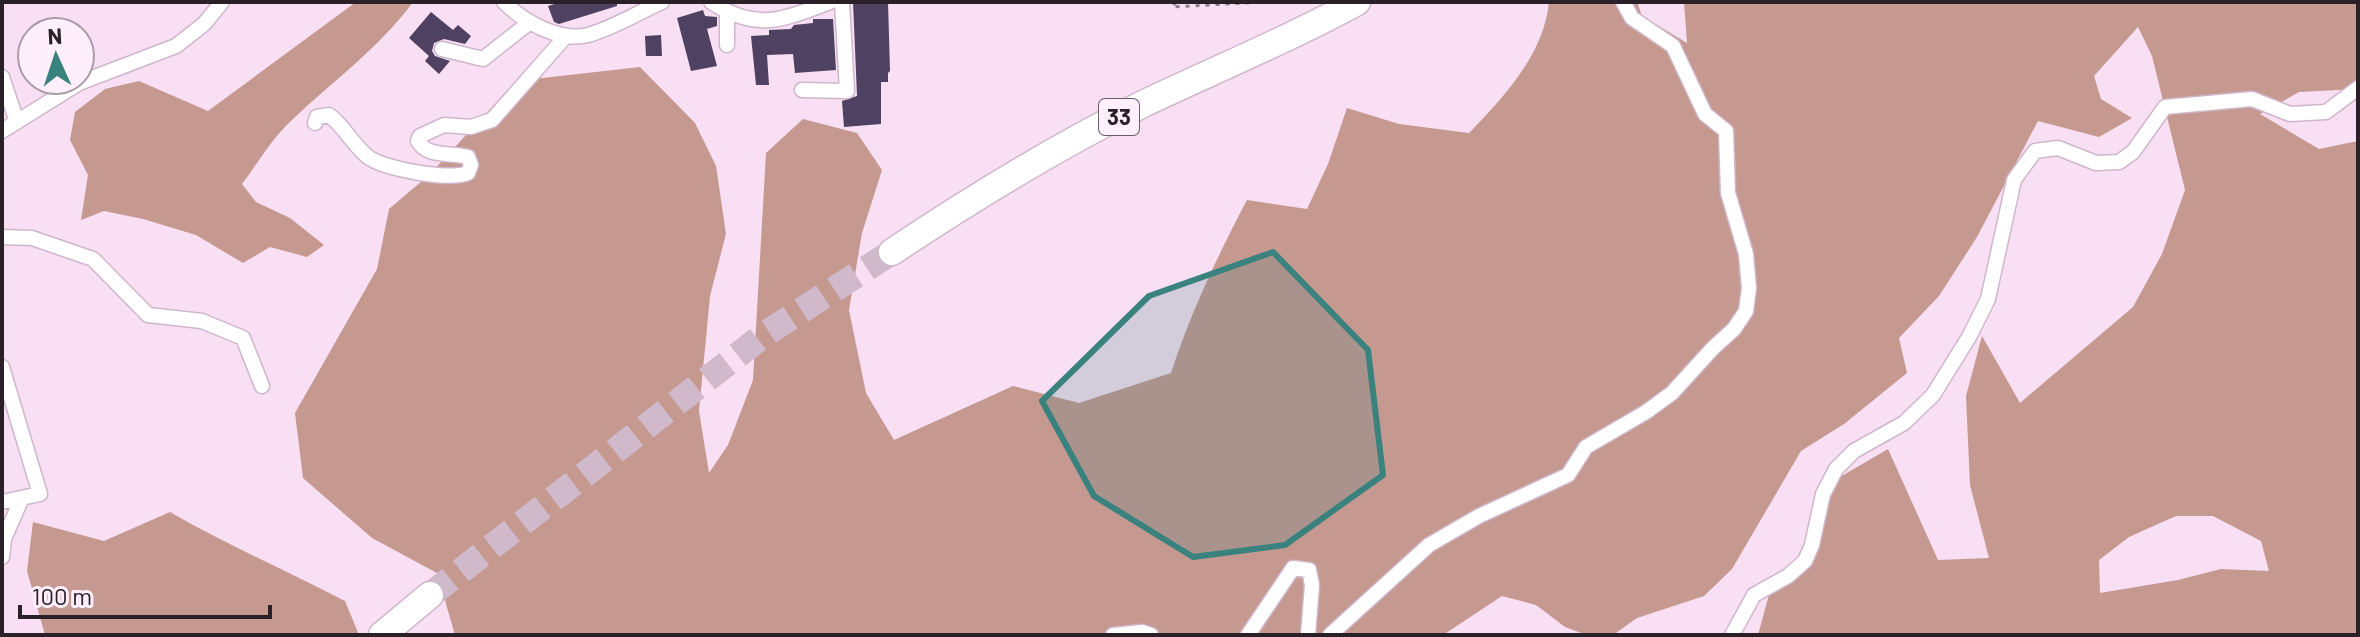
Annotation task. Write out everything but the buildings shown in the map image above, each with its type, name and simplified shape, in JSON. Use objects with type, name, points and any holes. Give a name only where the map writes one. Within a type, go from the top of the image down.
[{"type":"highway","name":"33","points":[[892,252],[965,203],[1056,151],[1141,106],[1357,2]]},
{"type":"highway","points":[[382,635],[430,595]]},
{"type":"street","points":[[2,131],[79,83],[176,46],[204,24],[222,2]]},
{"type":"street","points":[[504,2],[530,22],[566,36],[588,35],[662,2]]},
{"type":"street","points":[[711,2],[727,13],[748,21],[796,15],[830,2]]},
{"type":"street","points":[[802,90],[847,91],[842,2]]},
{"type":"street","points":[[1330,635],[1429,545],[1479,516],[1568,475],[1586,447],[1672,393],[1734,329],[1746,311],[1749,288],[1746,254],[1728,193],[1726,131],[1705,114],[1673,46],[1632,18],[1623,2]]},
{"type":"street","points":[[727,13],[727,45]]},
{"type":"street","points":[[442,49],[483,59],[530,22]]},
{"type":"street","points":[[315,123],[317,117],[329,115],[373,160],[432,176],[461,176],[468,173],[471,165],[468,157],[429,151],[420,146],[420,136],[444,125],[471,127],[492,120],[566,36]]},
{"type":"street","points":[[2,77],[17,122]]},
{"type":"street","points":[[1732,635],[1754,595],[1788,576],[1805,561],[1812,545],[1823,494],[1836,469],[1854,451],[1904,423],[1933,395],[1948,372],[1988,299],[2014,180],[2035,151],[2058,148],[2096,163],[2119,162],[2133,152],[2165,107],[2252,99],[2290,114],[2326,112],[2358,88]]},
{"type":"street","points":[[2,237],[32,238],[93,259],[148,315],[202,321],[243,338],[262,386]]},
{"type":"street","points":[[2,367],[8,405],[40,494],[2,502]]},
{"type":"street","points":[[2,557],[4,539],[22,498]]},
{"type":"street","points":[[1248,635],[1293,568],[1309,570],[1312,585],[1308,635]]},
{"type":"street","points":[[1113,635],[1142,632],[1151,635]]},
{"type":"path","points":[[1176,2],[1172,7],[1263,2]]},
{"type":"highlighted area","points":[[1273,252],[1368,350],[1383,475],[1285,545],[1193,557],[1094,496],[1042,401],[1149,296]]},
{"type":"shaded area","points":[[356,2],[413,2],[371,49],[285,127],[242,184],[256,202],[290,218],[324,245],[307,257],[270,247],[243,263],[196,235],[143,219],[104,211],[81,220],[88,175],[70,140],[75,112],[105,89],[139,81],[208,111]]},
{"type":"shaded area","points":[[1549,2],[1637,2],[1642,16],[1687,43],[1684,2],[2358,2],[2358,89],[2299,92],[2260,114],[2319,149],[2358,141],[2358,635],[1758,635],[1772,584],[1798,563],[1840,477],[1888,449],[1938,560],[1989,558],[1970,485],[1966,396],[1982,336],[2020,403],[2133,307],[2162,254],[2185,190],[2152,56],[2138,27],[2094,76],[2101,99],[2132,118],[2099,137],[2038,121],[1977,237],[1939,296],[1899,338],[1907,373],[1844,424],[1801,451],[1732,569],[1704,596],[1637,618],[1613,635],[1587,635],[1565,627],[1536,605],[1502,596],[1443,635],[455,635],[437,573],[372,538],[303,478],[295,413],[377,269],[389,209],[429,175],[516,81],[640,67],[695,123],[716,166],[726,234],[710,296],[699,411],[709,473],[728,445],[753,380],[766,153],[803,119],[857,133],[882,170],[862,233],[849,310],[866,393],[894,440],[1013,386],[1079,403],[1171,373],[1205,285],[1247,200],[1307,209],[1328,164],[1347,108],[1399,124],[1469,133],[1520,74],[1546,21]],"holes":[[[2176,516],[2213,516],[2261,541],[2269,571],[2221,569],[2178,580],[2100,593],[2099,560],[2129,537]]]},
{"type":"shaded area","points":[[170,512],[345,601],[359,635],[45,635],[27,571],[33,522],[104,541]]},
{"type":"tunnel","points":[[430,595],[765,334],[892,252]]}]
